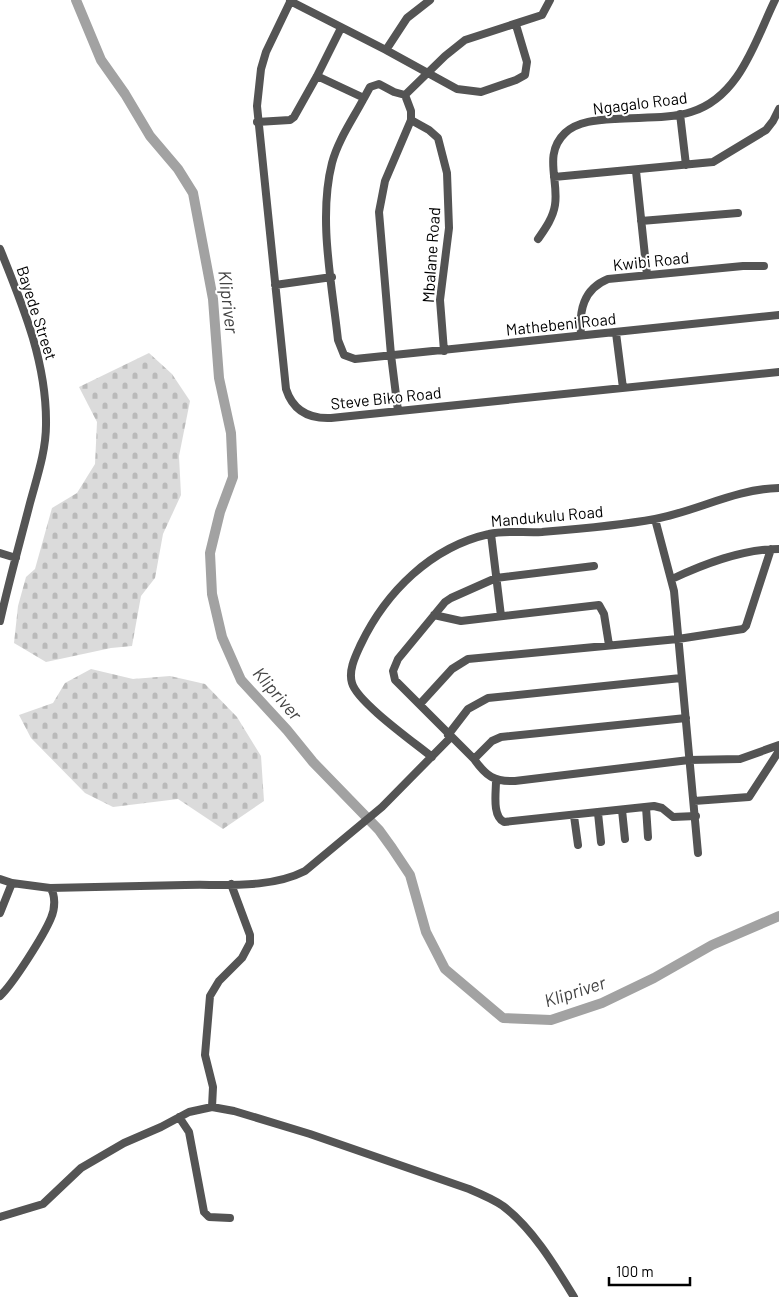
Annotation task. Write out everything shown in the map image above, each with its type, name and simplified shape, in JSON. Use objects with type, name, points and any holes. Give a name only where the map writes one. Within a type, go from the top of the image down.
[{"type":"street","points":[[386,50],[407,18],[430,0]]},
{"type":"street","points":[[405,94],[456,46],[465,40],[542,15],[550,0]]},
{"type":"street","name":"Ngagalo Road","points":[[538,239],[548,224],[555,207],[552,155],[554,148],[564,134],[574,127],[596,120],[680,114],[700,108],[728,90],[738,76],[775,0]]},
{"type":"street","points":[[290,1],[386,50],[457,90],[475,92],[491,89],[523,77],[527,73],[527,62],[516,25]]},
{"type":"street","name":"Steve Biko Road","points":[[290,1],[275,31],[261,69],[257,122],[286,389],[297,408],[308,416],[325,418],[779,372]]},
{"type":"street","points":[[257,122],[292,119],[317,76],[341,28]]},
{"type":"street","points":[[317,76],[364,98]]},
{"type":"street","points":[[275,285],[332,277],[326,221],[330,172],[337,149],[370,87],[379,84],[394,92],[405,94]]},
{"type":"street","points":[[398,411],[391,355],[379,212],[386,181],[411,120],[411,111],[405,94]]},
{"type":"street","points":[[554,177],[636,171],[713,162],[768,127],[779,108]]},
{"type":"street","points":[[680,114],[686,165]]},
{"type":"street","name":"Mbalane Road","points":[[411,120],[429,130],[438,138],[447,173],[450,220],[440,300],[444,351]]},
{"type":"street","points":[[636,171],[647,275]]},
{"type":"street","points":[[641,221],[738,213]]},
{"type":"street","name":"Bayede Street","points":[[0,249],[23,306],[38,352],[46,406],[43,454],[0,621]]},
{"type":"street","name":"Kwibi Road","points":[[581,335],[583,303],[598,284],[613,278],[764,266]]},
{"type":"street","name":"Mathebeni Road","points":[[332,277],[338,340],[342,352],[346,356],[355,359],[779,315]]},
{"type":"street","points":[[616,333],[623,388]]},
{"type":"street","name":"Mandukulu Road","points":[[432,757],[355,690],[351,682],[352,666],[378,613],[408,578],[435,558],[468,541],[491,534],[550,531],[655,519],[741,493],[779,488]]},
{"type":"street","points":[[655,519],[672,579],[696,816],[698,853]]},
{"type":"street","points":[[491,534],[500,616]]},
{"type":"street","points":[[672,579],[729,557],[775,549]]},
{"type":"street","points":[[420,704],[452,669],[463,661],[678,639],[745,628],[775,549]]},
{"type":"street","points":[[0,554],[16,558]]},
{"type":"street","points":[[594,566],[496,578],[445,602],[398,660],[393,671],[397,683],[474,759],[483,772],[496,781],[514,781],[690,760],[740,759],[779,745]]},
{"type":"street","points":[[434,615],[461,621],[599,605],[605,619],[609,646]]},
{"type":"street","points":[[0,879],[12,883],[50,888],[231,884],[291,878],[305,871],[382,807],[432,757],[450,736],[468,709],[488,698],[682,678]]},
{"type":"street","points":[[474,759],[492,741],[501,738],[686,718]]},
{"type":"street","points":[[694,801],[748,797],[779,751]]},
{"type":"street","points":[[496,781],[497,813],[502,821],[518,822],[646,807],[659,807],[676,817],[696,816]]},
{"type":"street","points":[[646,807],[648,837]]},
{"type":"street","points":[[622,810],[625,839]]},
{"type":"street","points":[[598,813],[601,842]]},
{"type":"street","points":[[574,816],[578,845]]},
{"type":"street","points":[[0,913],[12,883]]},
{"type":"street","points":[[212,1107],[213,1088],[205,1055],[210,996],[220,981],[242,958],[250,943],[248,924],[231,884]]},
{"type":"street","points":[[0,996],[41,937],[52,916],[54,897],[50,888]]},
{"type":"street","points":[[0,1218],[43,1204],[81,1168],[96,1157],[189,1112],[212,1107],[234,1111],[310,1134],[469,1189],[494,1200],[527,1230],[574,1297]]},
{"type":"street","points":[[179,1118],[189,1132],[204,1212],[209,1216],[230,1218]]},
{"type":"green space","points":[[149,353],[172,374],[190,401],[179,456],[181,495],[163,534],[155,578],[141,596],[132,646],[111,648],[46,662],[14,643],[18,606],[26,577],[35,569],[52,508],[77,493],[95,464],[97,422],[79,387]]},
{"type":"green space","points":[[91,669],[133,679],[170,676],[205,684],[237,717],[261,756],[264,801],[223,829],[178,799],[113,807],[85,793],[31,738],[19,715],[53,703],[65,683]]},
{"type":"waterway","name":"Klipriver","points":[[76,0],[101,60],[125,94],[150,136],[178,169],[193,193],[213,299],[219,378],[231,433],[233,477],[220,512],[210,553],[212,594],[222,637],[241,680],[287,730],[313,762],[379,830],[392,848],[410,875],[426,932],[445,969],[503,1018],[551,1020],[602,1003],[654,978],[712,945],[779,916]]}]
